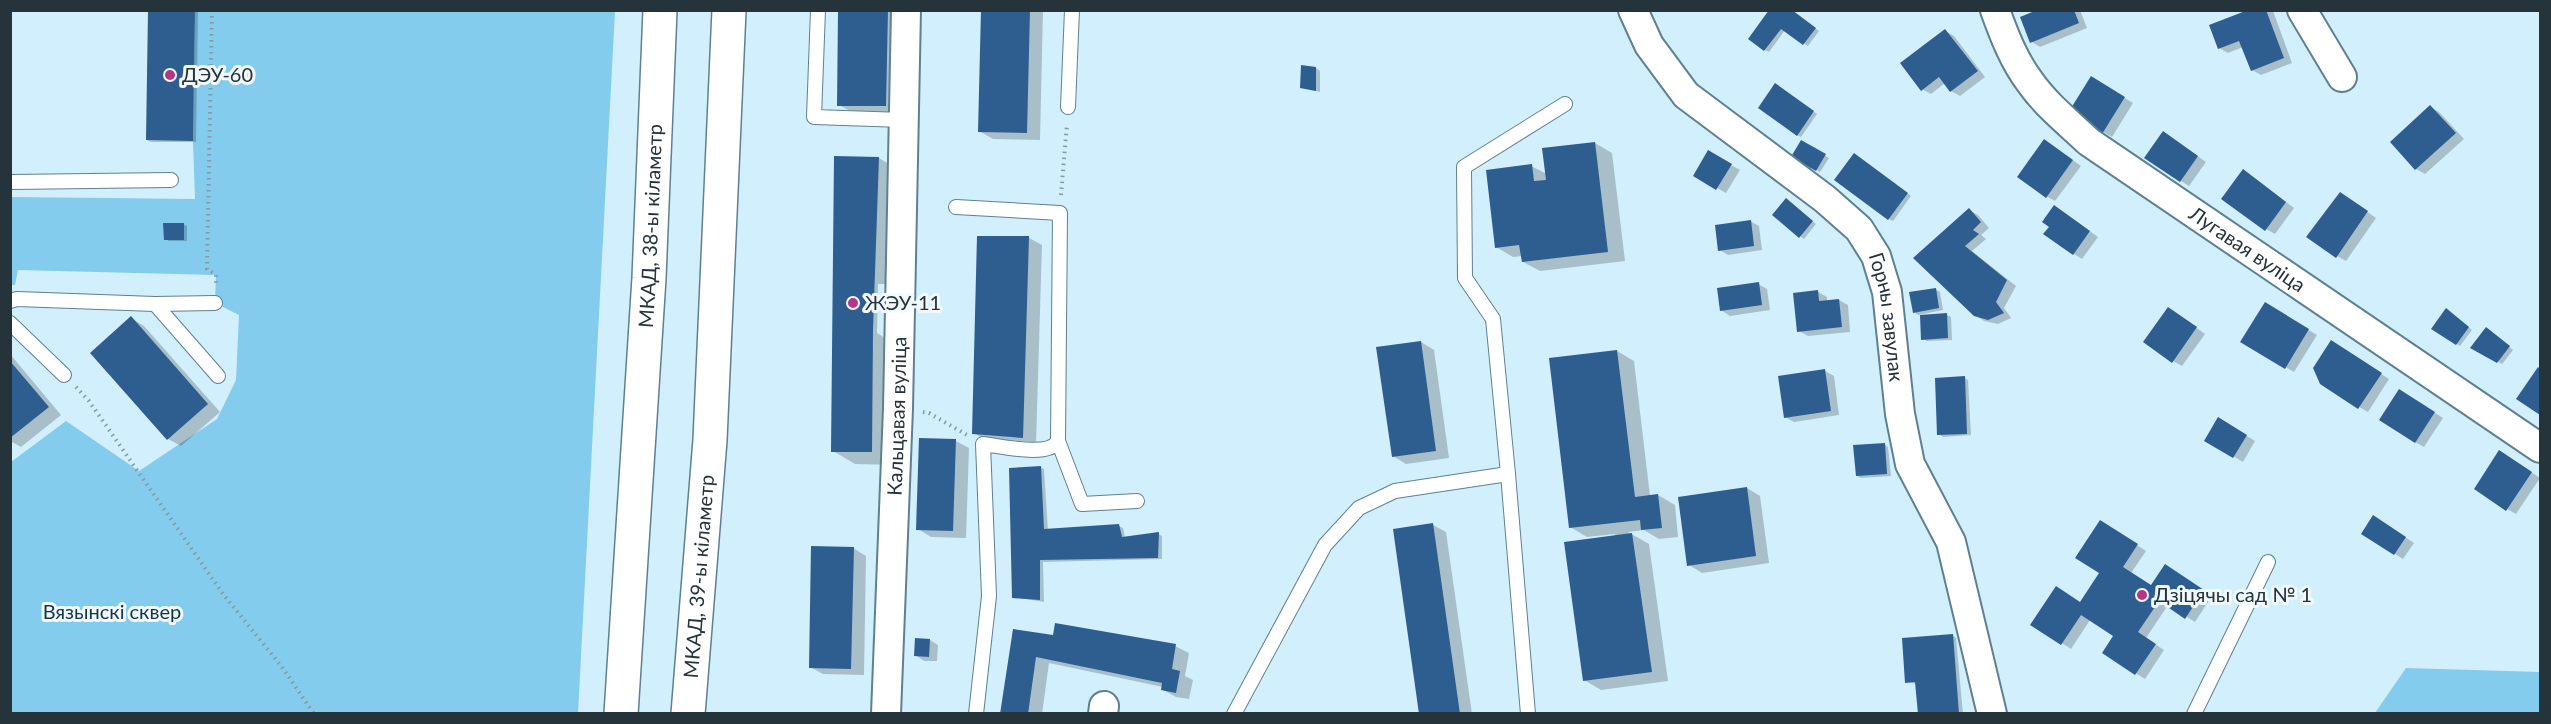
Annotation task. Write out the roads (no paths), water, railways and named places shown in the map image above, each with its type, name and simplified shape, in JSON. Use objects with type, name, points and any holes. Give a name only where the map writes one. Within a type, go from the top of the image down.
[{"type":"highway","name":"МКАД, 38-ы кіламетр","points":[[621,714],[650,278],[660,10]]},
{"type":"highway","name":"МКАД, 39-ы кіламетр","points":[[688,714],[710,440],[729,10]]},
{"type":"highway","points":[[692,664],[712,714]]},
{"type":"street","name":"Кальцавая вуліца","points":[[886,714],[898,408],[906,10]]},
{"type":"street","name":"Горны завулак","points":[[1633,10],[1649,45],[1686,95],[1825,199],[1859,229],[1876,256],[1887,292],[1900,414],[1910,464],[1951,542],[1992,714]]},
{"type":"street","name":"Лугавая вуліца","points":[[1995,10],[2007,43],[2030,82],[2060,116],[2089,142],[2541,448]]},
{"type":"street","points":[[2302,10],[2342,76]]},
{"type":"lane","points":[[818,10],[814,117],[903,120]]},
{"type":"lane","points":[[1068,107],[1072,10]]},
{"type":"lane","points":[[1528,714],[1493,319],[1465,278],[1464,167],[1565,104]]},
{"type":"lane","points":[[10,182],[171,180]]},
{"type":"lane","points":[[956,207],[1060,213],[1058,441],[1082,504],[1137,501]]},
{"type":"lane","points":[[10,301],[17,299],[155,304],[215,303]]},
{"type":"lane","points":[[155,304],[218,376]]},
{"type":"lane","points":[[10,323],[64,375]]},
{"type":"lane","points":[[976,714],[989,596],[983,444],[1045,451],[1055,446],[1058,441]]},
{"type":"lane","points":[[1234,714],[1325,545],[1359,508],[1395,491],[1508,474]]},
{"type":"lane","points":[[2194,714],[2268,562]]},
{"type":"place","name":"ДЭУ-60","points":[[170,75]]},
{"type":"place","name":"ЖЭУ-11","points":[[853,303]]},
{"type":"place","name":"Дзіцячы сад № 1","points":[[2142,595]]},
{"type":"park label","name":"Вязынскі сквер","points":[[112,612]]}]
